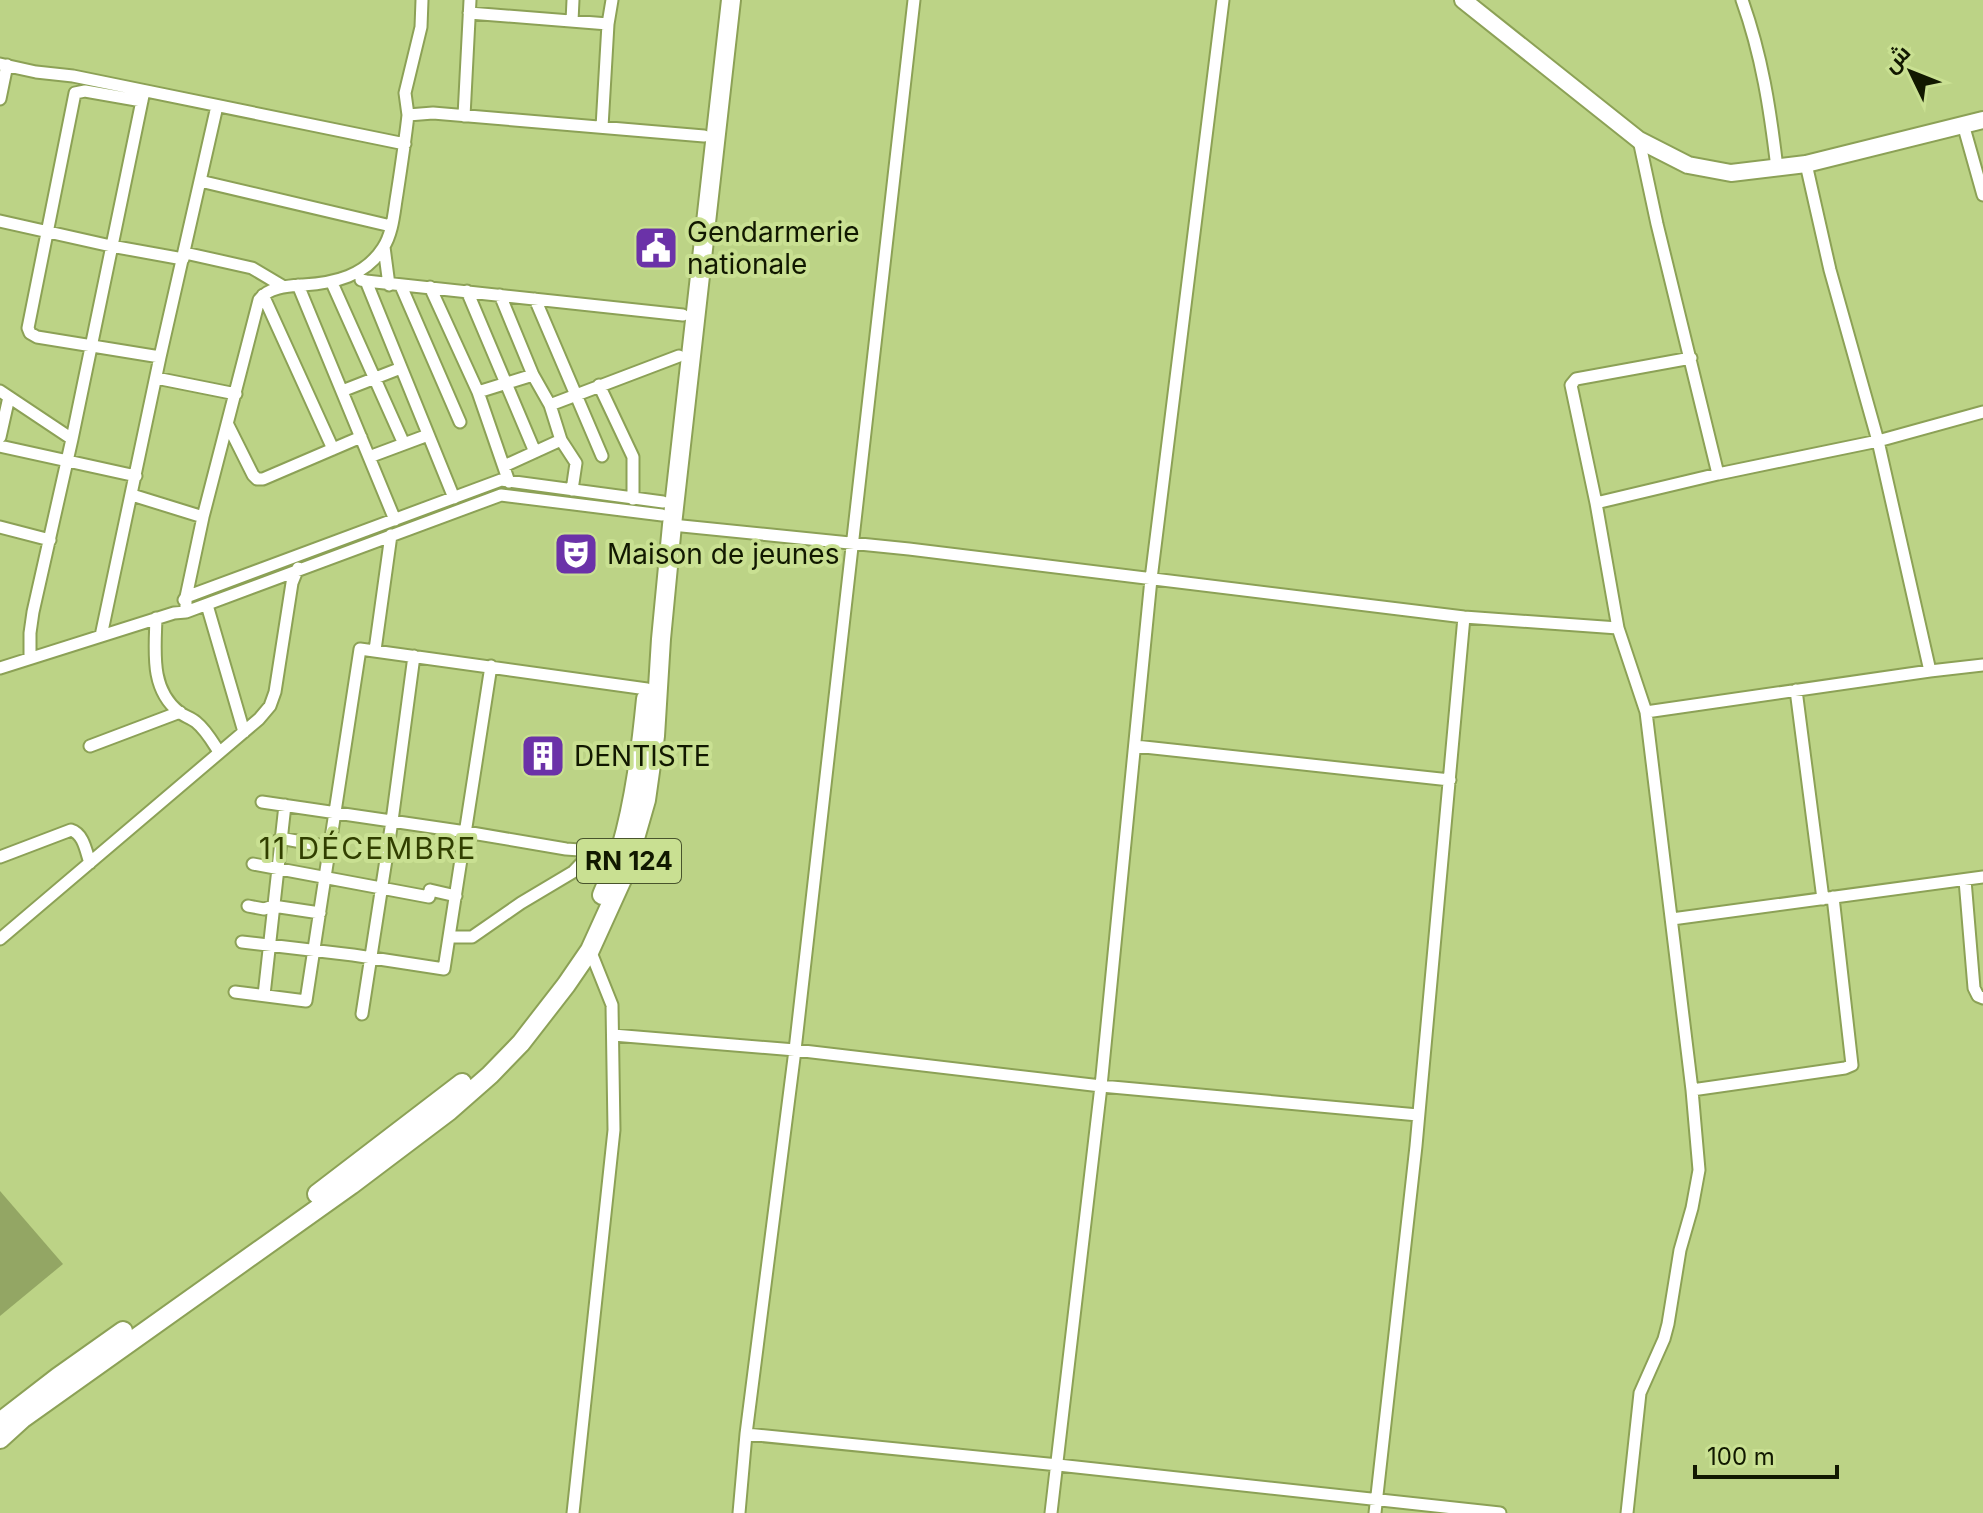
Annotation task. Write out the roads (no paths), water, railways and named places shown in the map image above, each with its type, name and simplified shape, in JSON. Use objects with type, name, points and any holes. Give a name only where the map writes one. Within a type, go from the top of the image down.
[{"type":"main road","name":"RN 124","points":[[445,1106],[523,1024],[595,925],[625,873],[646,800],[655,736],[666,514],[679,356],[721,0]]},
{"type":"main road","name":"RN 124","points":[[0,1439],[22,1419],[490,1075],[521,1043],[590,950],[595,925],[621,848],[640,761],[666,514],[731,0]]},
{"type":"main road","name":"RN 124","points":[[0,1422],[58,1377],[348,1179]]},
{"type":"street","points":[[180,612],[259,300],[269,291],[284,287],[332,283],[351,277],[367,266],[384,247],[391,226],[405,144],[408,115],[405,93],[421,27],[422,0]]},
{"type":"street","points":[[464,116],[470,0]]},
{"type":"street","points":[[572,21],[573,0]]},
{"type":"street","points":[[602,127],[612,0]]},
{"type":"street","points":[[739,1513],[746,1434],[795,1050],[914,0]]},
{"type":"street","points":[[1051,1513],[1101,1086],[1151,579],[1223,0]]},
{"type":"street","points":[[1463,0],[1639,140],[1688,165],[1731,173],[1806,164],[1983,120]]},
{"type":"street","points":[[1742,0],[1768,92],[1777,168]]},
{"type":"street","points":[[469,13],[608,24]]},
{"type":"street","points":[[0,99],[4,64],[143,96]]},
{"type":"street","points":[[160,357],[37,337],[28,328],[75,93],[85,91],[143,96],[217,106],[405,144]]},
{"type":"street","points":[[30,658],[33,612],[143,96]]},
{"type":"street","points":[[101,636],[217,106]]},
{"type":"street","points":[[408,115],[433,113],[704,136]]},
{"type":"street","points":[[1963,124],[1983,195]]},
{"type":"street","points":[[1639,140],[1718,474]]},
{"type":"street","points":[[1806,164],[1830,270],[1878,441],[1930,671]]},
{"type":"street","points":[[200,181],[391,226]]},
{"type":"street","points":[[0,221],[111,246],[252,268],[284,287]]},
{"type":"street","points":[[384,247],[395,285],[460,422]]},
{"type":"street","points":[[351,277],[395,285],[683,315]]},
{"type":"street","points":[[366,281],[454,498]]},
{"type":"street","points":[[332,283],[404,444]]},
{"type":"street","points":[[298,285],[395,520]]},
{"type":"street","points":[[430,287],[478,392],[509,482]]},
{"type":"street","points":[[467,291],[535,452]]},
{"type":"street","points":[[263,295],[333,449]]},
{"type":"street","points":[[500,295],[533,375],[550,405],[561,440],[576,463],[572,490]]},
{"type":"street","points":[[535,299],[602,456]]},
{"type":"street","points":[[550,405],[679,356]]},
{"type":"street","points":[[1627,1513],[1640,1393],[1668,1324],[1680,1250],[1699,1170],[1646,712],[1618,628],[1571,385],[1576,379],[1691,358]]},
{"type":"street","points":[[342,391],[401,368]]},
{"type":"street","points":[[478,392],[533,375]]},
{"type":"street","points":[[156,378],[236,394]]},
{"type":"street","points":[[599,385],[633,457],[633,499]]},
{"type":"street","points":[[0,437],[5,394],[72,439]]},
{"type":"street","points":[[1596,503],[1878,441],[1983,412]]},
{"type":"street","points":[[228,425],[257,479],[361,437]]},
{"type":"street","points":[[369,457],[428,435]]},
{"type":"street","points":[[504,466],[561,440]]},
{"type":"street","points":[[0,446],[136,476]]},
{"type":"street","points":[[0,668],[156,618],[207,605],[395,520],[501,480],[633,499],[666,514]]},
{"type":"street","points":[[132,495],[203,517]]},
{"type":"street","points":[[186,597],[391,535],[501,495],[666,514],[853,544],[1464,617],[1618,628]]},
{"type":"street","points":[[0,527],[50,540]]},
{"type":"street","points":[[375,650],[391,535]]},
{"type":"street","points":[[0,939],[244,732],[270,706],[298,564]]},
{"type":"street","points":[[207,605],[244,732]]},
{"type":"street","points":[[1375,1513],[1414,1161],[1464,617]]},
{"type":"street","points":[[156,618],[155,668],[160,687],[167,701],[195,721],[219,752]]},
{"type":"street","points":[[235,992],[306,1001],[360,649],[647,689]]},
{"type":"street","points":[[362,1014],[414,656]]},
{"type":"street","points":[[1646,712],[1983,665]]},
{"type":"street","points":[[242,942],[444,969],[491,666]]},
{"type":"street","points":[[1692,1090],[1852,1065],[1796,690]]},
{"type":"street","points":[[90,746],[180,712]]},
{"type":"street","points":[[1135,746],[1450,780]]},
{"type":"street","points":[[262,802],[566,849],[593,851],[621,848]]},
{"type":"street","points":[[264,995],[285,805]]},
{"type":"street","points":[[0,857],[71,830],[80,836],[90,863]]},
{"type":"street","points":[[280,838],[329,847]]},
{"type":"street","points":[[449,937],[472,937],[573,872],[593,851]]},
{"type":"street","points":[[253,864],[429,897],[430,890],[456,896]]},
{"type":"street","points":[[1672,919],[1983,877]]},
{"type":"street","points":[[1965,880],[1974,988],[1983,998]]},
{"type":"street","points":[[248,906],[264,909],[273,906],[320,913]]},
{"type":"street","points":[[573,1513],[614,1130],[612,1005],[590,950]]},
{"type":"street","points":[[613,1035],[795,1050],[1101,1086],[1418,1115]]},
{"type":"street","points":[[746,1434],[1500,1513]]},
{"type":"place","name":"Gendarmerie nationale","points":[[656,248]]},
{"type":"place","name":"Maison de jeunes","points":[[576,554]]},
{"type":"place","name":"DENTISTE","points":[[543,756]]},
{"type":"district","name":"11 DÉCEMBRE","points":[[368,849]]}]
